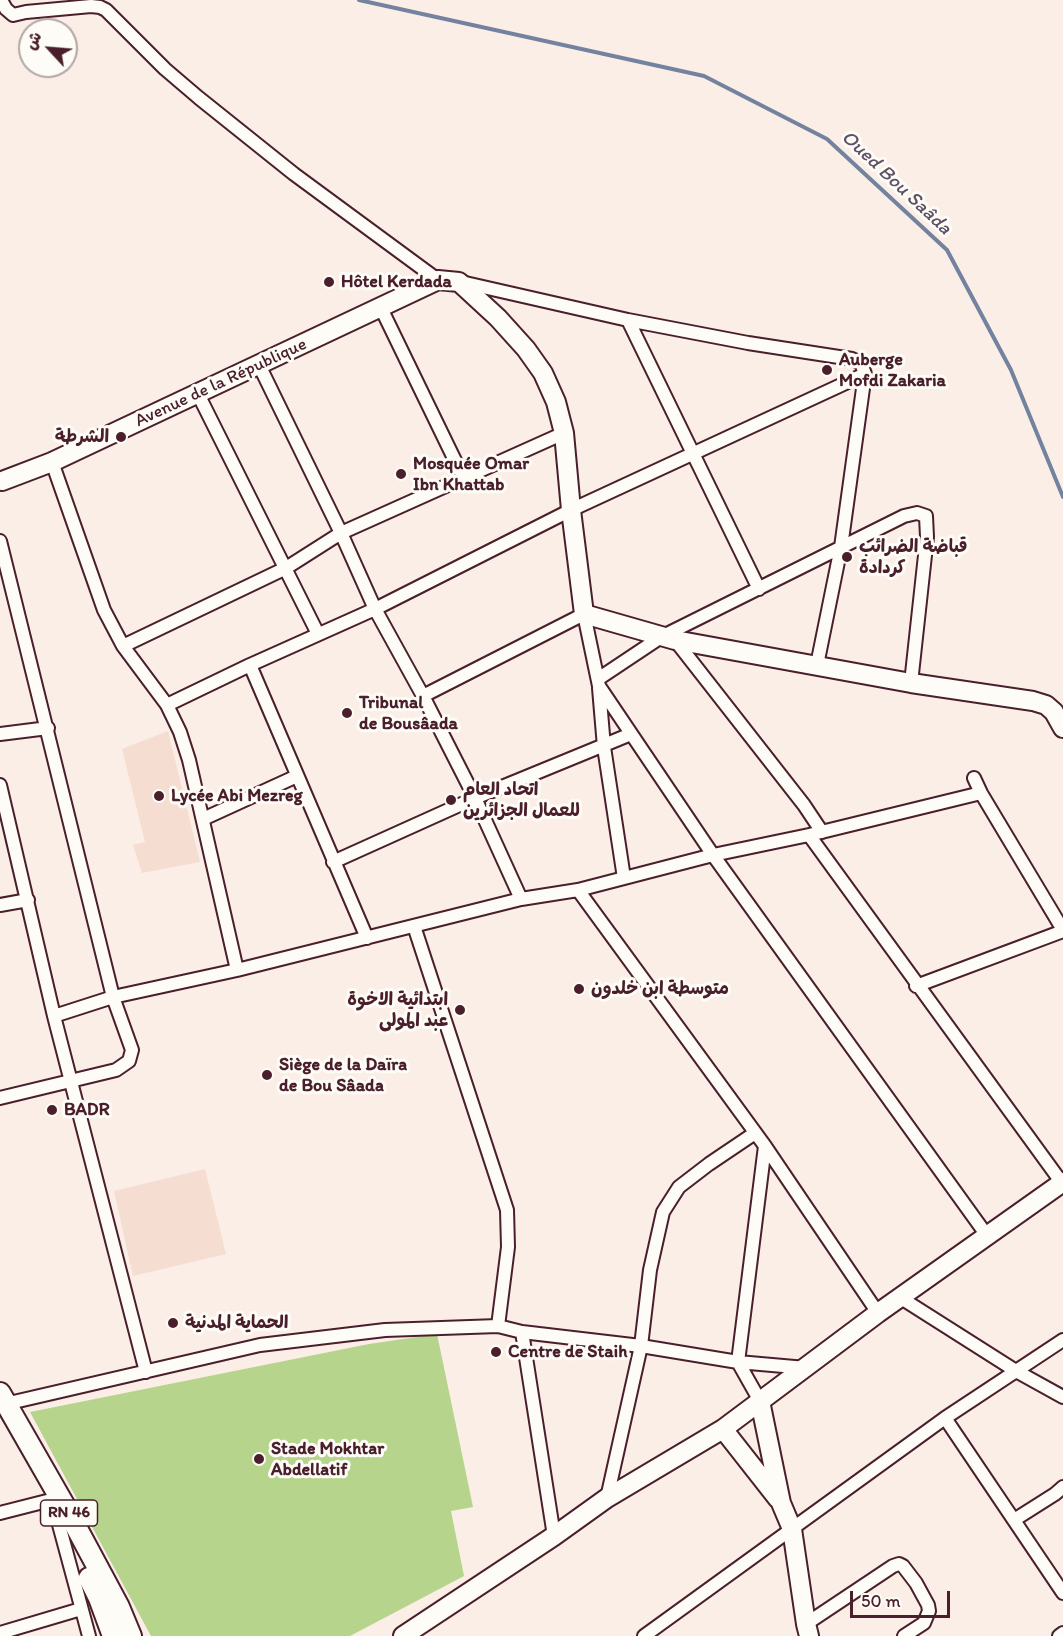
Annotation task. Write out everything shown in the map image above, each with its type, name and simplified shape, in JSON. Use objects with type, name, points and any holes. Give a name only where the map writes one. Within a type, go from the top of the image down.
[{"type":"main road","name":"RN 46","points":[[1,1405],[46,1501],[99,1598],[113,1636]]},
{"type":"main road","name":"RN 46","points":[[1,1405],[72,1520],[119,1608],[131,1636]]},
{"type":"street","points":[[1,0],[13,15],[100,6],[165,69],[199,98],[294,174],[438,280],[459,282],[628,320],[748,343],[852,359],[861,363],[865,374],[841,547],[817,665]]},
{"type":"street","name":"Avenue de la République","points":[[1,482],[52,462],[438,280]]},
{"type":"street","points":[[459,282],[498,318],[526,349],[543,373],[556,402],[564,433],[584,614],[599,682],[604,747],[624,878]]},
{"type":"street","points":[[380,306],[463,477]]},
{"type":"street","points":[[628,320],[759,589]]},
{"type":"street","points":[[259,366],[341,533],[375,609],[475,798],[522,899]]},
{"type":"street","points":[[167,705],[375,609],[571,510],[865,374]]},
{"type":"street","points":[[198,394],[318,634]]},
{"type":"street","points":[[123,646],[286,568],[341,533],[564,433]]},
{"type":"street","points":[[52,462],[104,610],[123,646],[167,705],[180,732],[203,819],[237,970]]},
{"type":"street","points":[[599,682],[668,639],[759,589],[904,516],[916,513],[926,516],[927,537],[911,683]]},
{"type":"street","points":[[0,541],[113,998],[131,1045],[131,1059],[116,1070],[0,1098]]},
{"type":"street","points":[[423,696],[584,614],[668,639],[1046,705],[1060,720],[1063,728]]},
{"type":"street","points":[[668,639],[804,805],[822,832]]},
{"type":"street","points":[[250,665],[367,939]]},
{"type":"street","points":[[599,682],[631,734],[713,855],[988,1237]]},
{"type":"street","points":[[0,734],[48,728]]},
{"type":"street","points":[[333,862],[475,798],[631,734]]},
{"type":"street","points":[[203,819],[297,776]]},
{"type":"street","points":[[916,986],[1063,930],[974,778]]},
{"type":"street","points":[[0,785],[54,1016],[146,1372]]},
{"type":"street","points":[[54,1016],[113,998],[367,939],[522,899],[578,890],[713,855],[822,832],[981,793]]},
{"type":"street","points":[[403,1636],[607,1498],[723,1429],[878,1313],[988,1237],[1062,1182],[916,986],[809,835]]},
{"type":"street","points":[[578,890],[765,1146],[878,1313]]},
{"type":"street","points":[[0,905],[28,900]]},
{"type":"street","points":[[414,926],[507,1210],[507,1257],[498,1326]]},
{"type":"street","points":[[607,1498],[641,1346],[650,1270],[663,1212],[679,1187],[755,1133]]},
{"type":"street","points":[[765,1146],[738,1362],[760,1401],[781,1503],[792,1530],[807,1630],[892,1566],[899,1564],[916,1583],[929,1611],[924,1623],[907,1635]]},
{"type":"street","points":[[901,1298],[1016,1371],[1063,1397]]},
{"type":"street","points":[[1,1405],[260,1345],[385,1330],[498,1326],[522,1332],[641,1346],[738,1362],[806,1368]]},
{"type":"street","points":[[522,1332],[554,1536]]},
{"type":"street","points":[[644,1636],[945,1418],[1063,1340]]},
{"type":"street","points":[[945,1418],[1063,1593]]},
{"type":"street","points":[[723,1429],[781,1503]]},
{"type":"street","points":[[1014,1520],[1063,1487]]},
{"type":"street","points":[[0,1513],[46,1501]]},
{"type":"street","points":[[58,1521],[89,1636]]},
{"type":"street","points":[[0,1633],[81,1609]]},
{"type":"street","points":[[1059,1636],[1063,1633]]},
{"type":"shaded area","name":"Lycée Abi Mezreg","points":[[168,731],[200,862],[142,873],[133,845],[145,842],[122,749]]},
{"type":"shaded area","points":[[205,1169],[226,1254],[133,1276],[114,1191]]},
{"type":"green space","name":"Stade Mokhtar Abdellatif","points":[[437,1334],[473,1507],[451,1511],[464,1576],[350,1636],[151,1636],[30,1412],[369,1344]]},
{"type":"waterway","name":"Oued Bou Saâda","points":[[359,0],[704,76],[827,139],[947,250],[1011,370],[1063,497]]},
{"type":"place","name":"Hôtel Kerdada","points":[[329,282]]},
{"type":"place","name":"Auberge Mofdi Zakaria","points":[[827,370]]},
{"type":"place","name":"الشرطة","points":[[121,437]]},
{"type":"place","name":"Mosquée Omar Ibn Khattab","points":[[401,474]]},
{"type":"place","name":"قباضة الضرائب كردادة","points":[[847,557]]},
{"type":"place","name":"Tribunal de Bousâada","points":[[347,713]]},
{"type":"place","name":"Lycée Abi Mezreg","points":[[159,796]]},
{"type":"place","name":"اتحاد العام للعمال الجزائرين","points":[[451,800]]},
{"type":"place","name":"متوسطة ابن خلدون","points":[[579,989]]},
{"type":"place","name":"ابتدائية الاخوة عبد المولى","points":[[460,1010]]},
{"type":"place","name":"Siège de la Daïra de Bou Sâada","points":[[267,1075]]},
{"type":"place","name":"BADR","points":[[52,1110]]},
{"type":"place","name":"الحماية المدنية","points":[[173,1323]]},
{"type":"place","name":"Centre de Staih","points":[[496,1352]]},
{"type":"place","name":"Stade Mokhtar Abdellatif","points":[[259,1459]]}]
